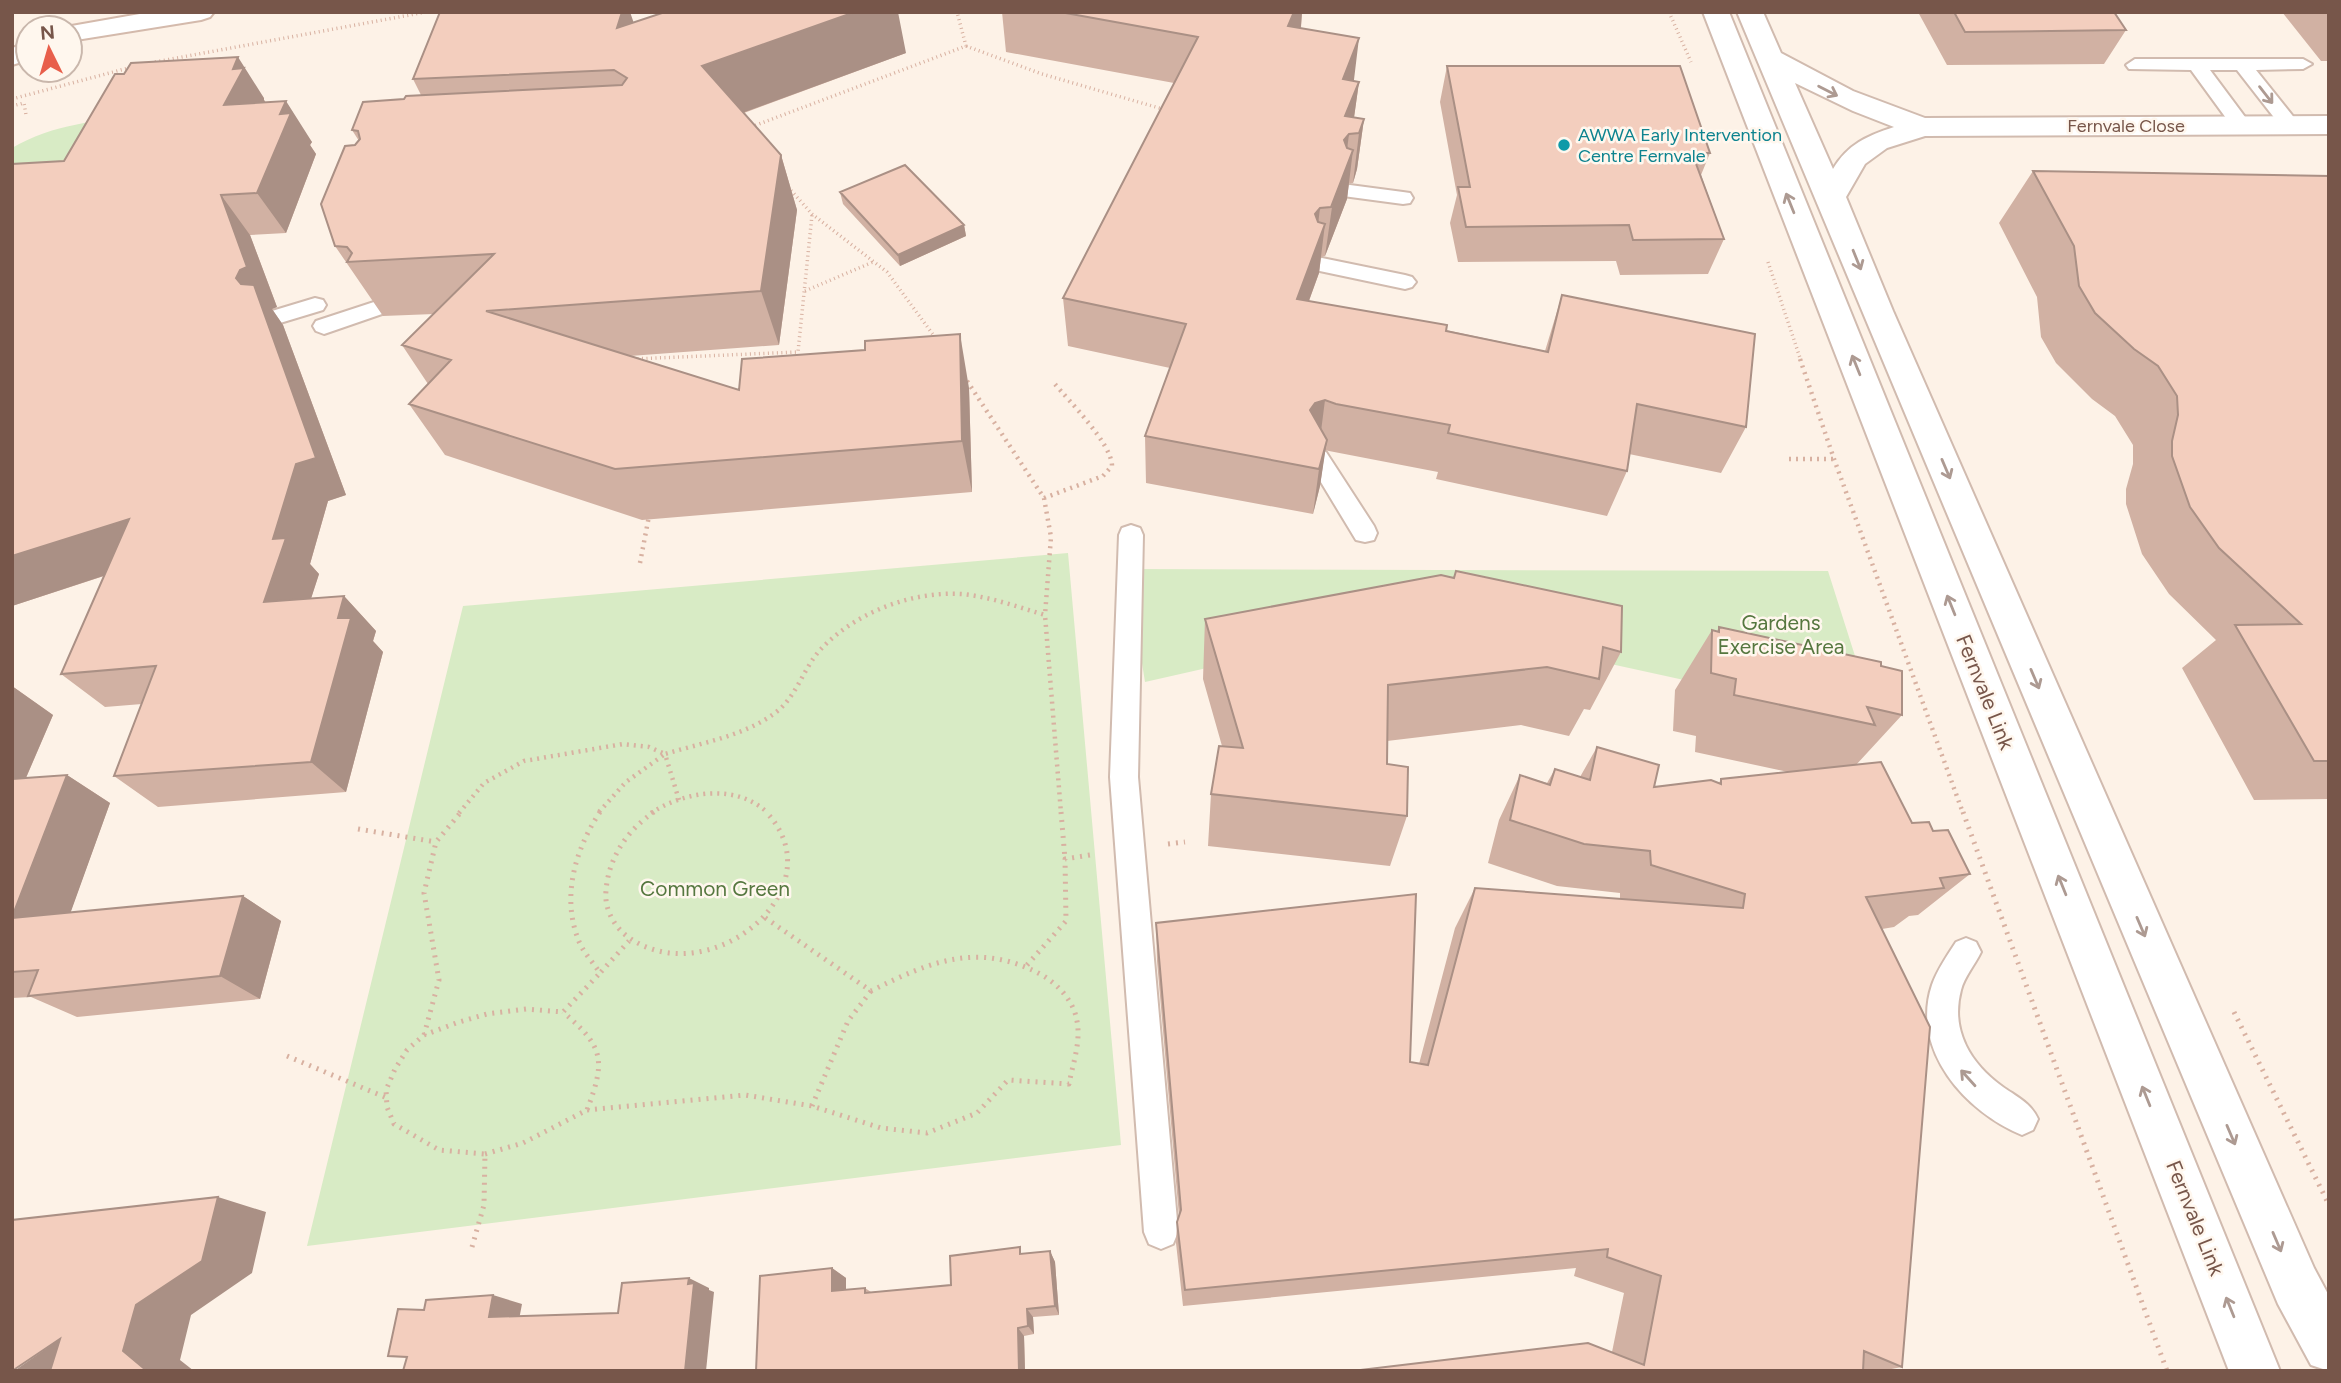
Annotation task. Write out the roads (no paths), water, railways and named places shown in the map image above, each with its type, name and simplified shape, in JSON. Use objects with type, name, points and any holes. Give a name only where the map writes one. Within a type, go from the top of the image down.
[{"type":"street","points":[[84,31],[201,12]]},
{"type":"street","name":"Fernvale Link","points":[[1716,12],[2255,1371]]},
{"type":"street","points":[[1750,12],[2296,1286],[2329,1347]]},
{"type":"street","name":"Fernvale Close","points":[[1769,57],[1825,90],[1871,111],[1923,127],[2329,125]]},
{"type":"street","name":"Fernvale Close","points":[[1831,197],[1854,158],[1877,142],[1923,127]]},
{"type":"lane","points":[[2242,64],[2290,125]]},
{"type":"lane","points":[[2135,65],[2303,64]]},
{"type":"lane","points":[[2197,65],[2241,125]]},
{"type":"lane","points":[[1350,191],[1403,198]]},
{"type":"lane","points":[[1322,265],[1405,282]]},
{"type":"lane","points":[[280,317],[315,305]]},
{"type":"lane","points":[[324,326],[374,309]]},
{"type":"lane","points":[[1318,458],[1365,533]]},
{"type":"lane","points":[[1132,535],[1124,777],[1161,1232]]},
{"type":"lane","points":[[1966,952],[1946,987],[1943,1032],[1951,1056],[1965,1077],[2022,1119]]},
{"type":"place","name":"AWWA Early Intervention Centre Fernvale","points":[[1564,145]]},
{"type":"park label","name":"Gardens Exercise Area","points":[[1781,635]]},
{"type":"park label","name":"Common Green","points":[[715,889]]}]
